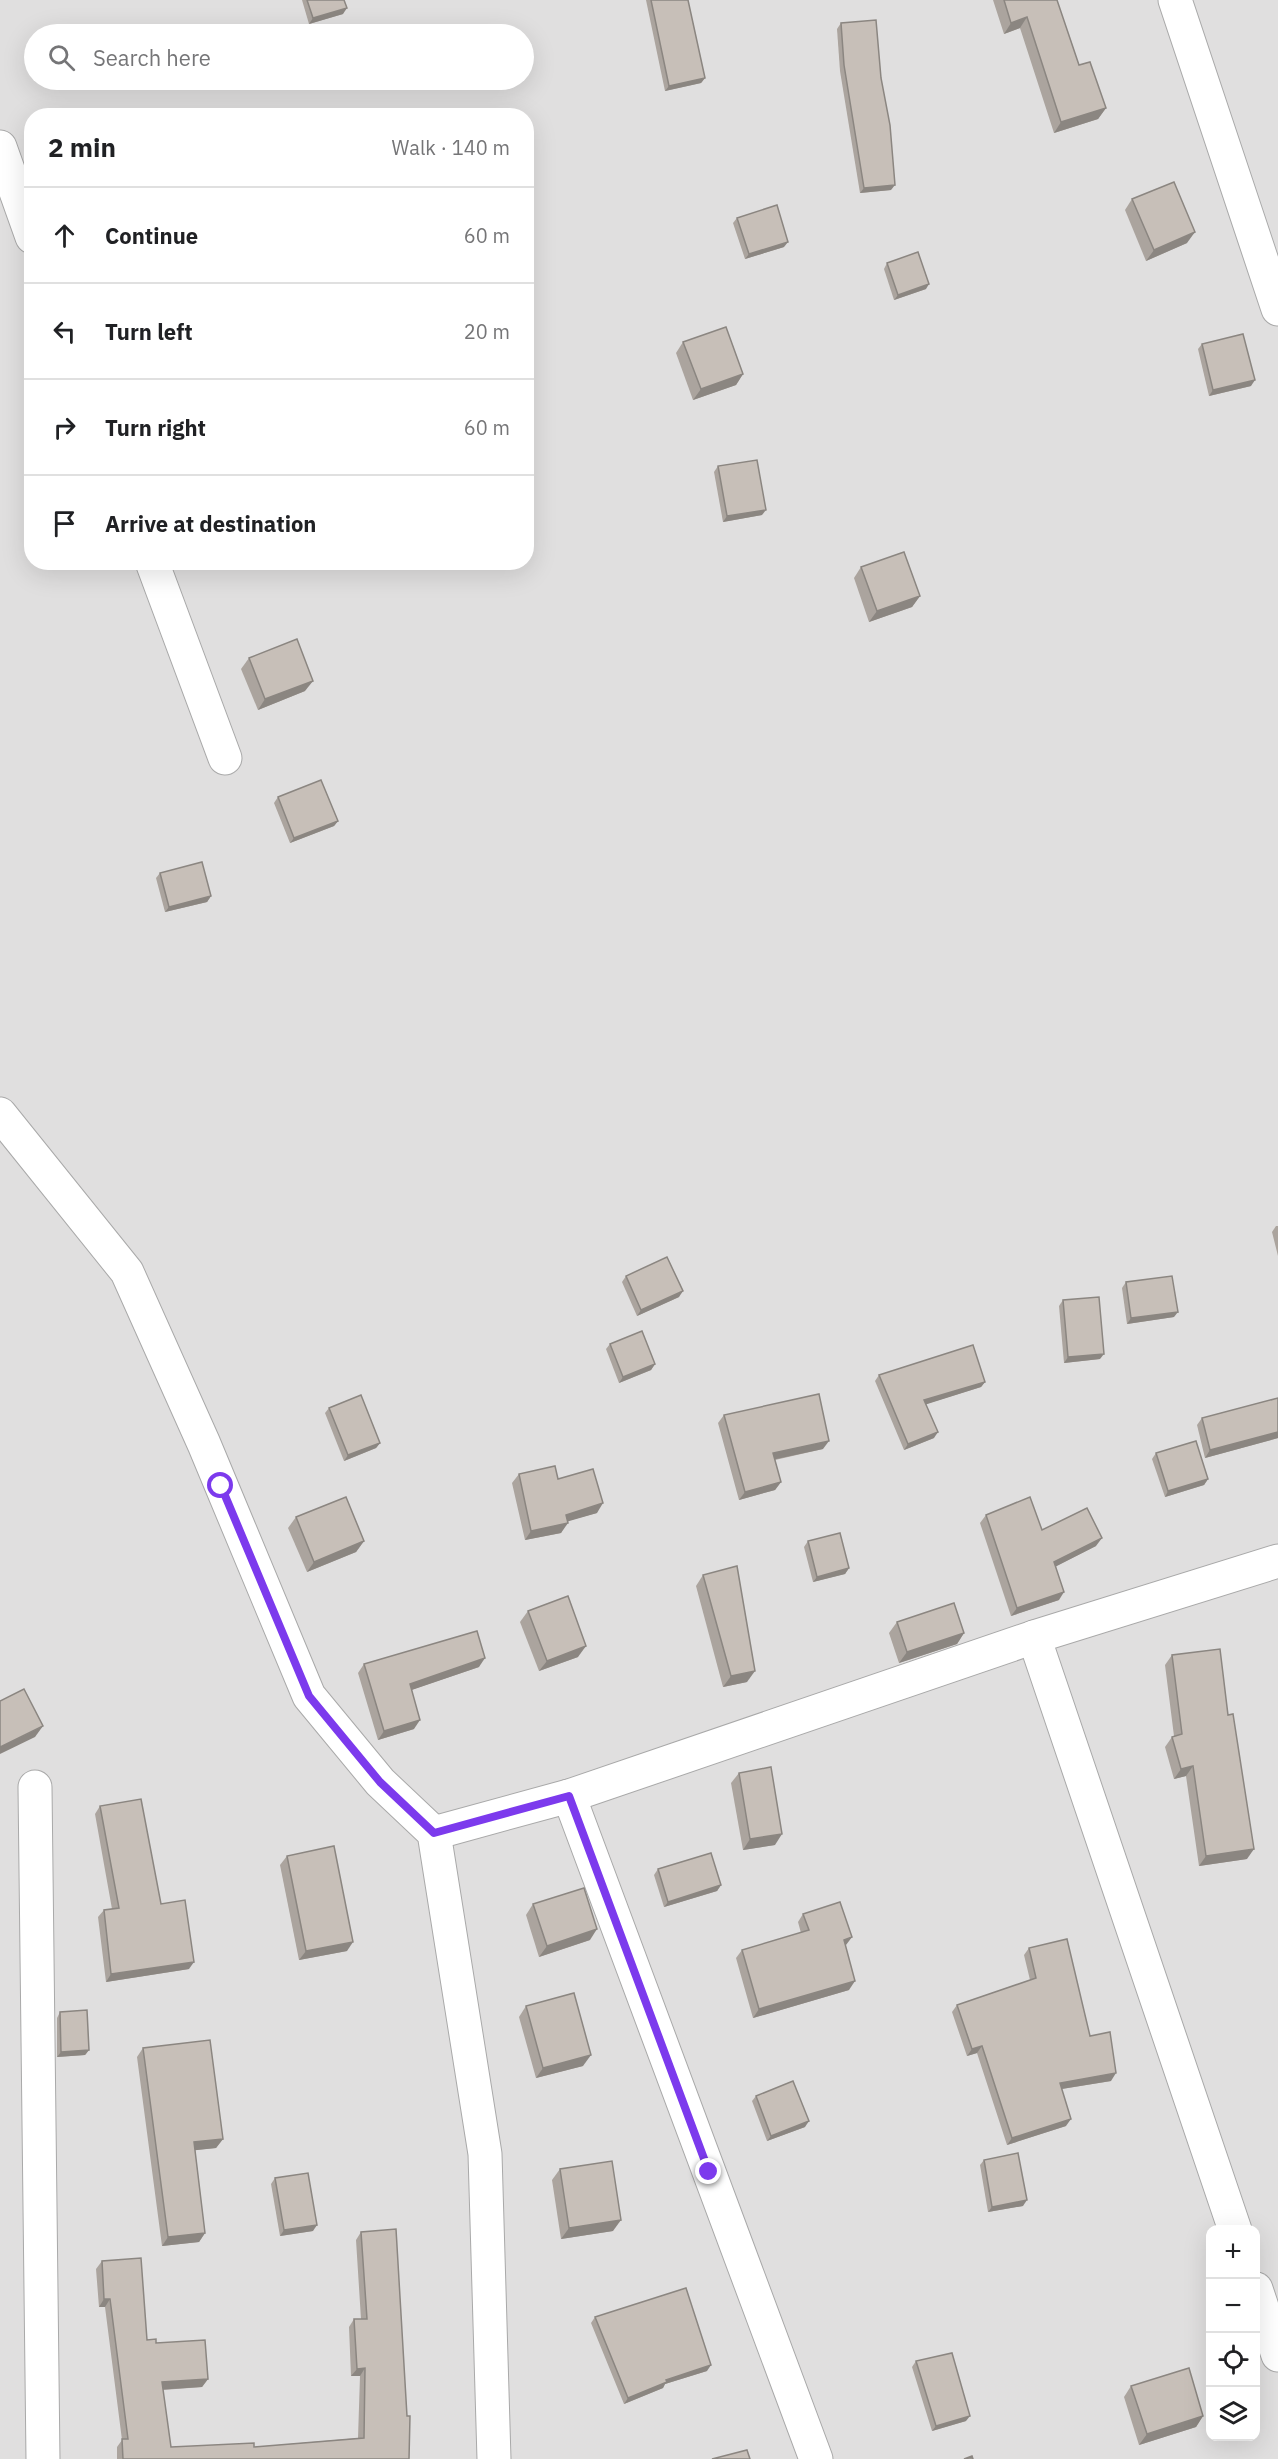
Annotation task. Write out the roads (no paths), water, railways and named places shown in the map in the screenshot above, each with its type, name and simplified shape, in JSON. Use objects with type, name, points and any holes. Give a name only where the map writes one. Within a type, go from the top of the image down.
[{"type":"street","points":[[1175,0],[1278,309]]},
{"type":"street","points":[[0,147],[24,214]]},
{"type":"street","points":[[155,570],[225,758]]},
{"type":"street","points":[[0,1114],[127,1272],[204,1444],[309,1696],[380,1782],[434,1833],[485,2154],[494,2459]]},
{"type":"street","points":[[434,1833],[569,1796],[1034,1637],[1278,1562]]},
{"type":"street","points":[[1034,1637],[1234,2225]]},
{"type":"street","points":[[35,1787],[42,2459]]},
{"type":"street","points":[[569,1796],[816,2459]]},
{"type":"street","points":[[1260,2301],[1278,2355]]}]
